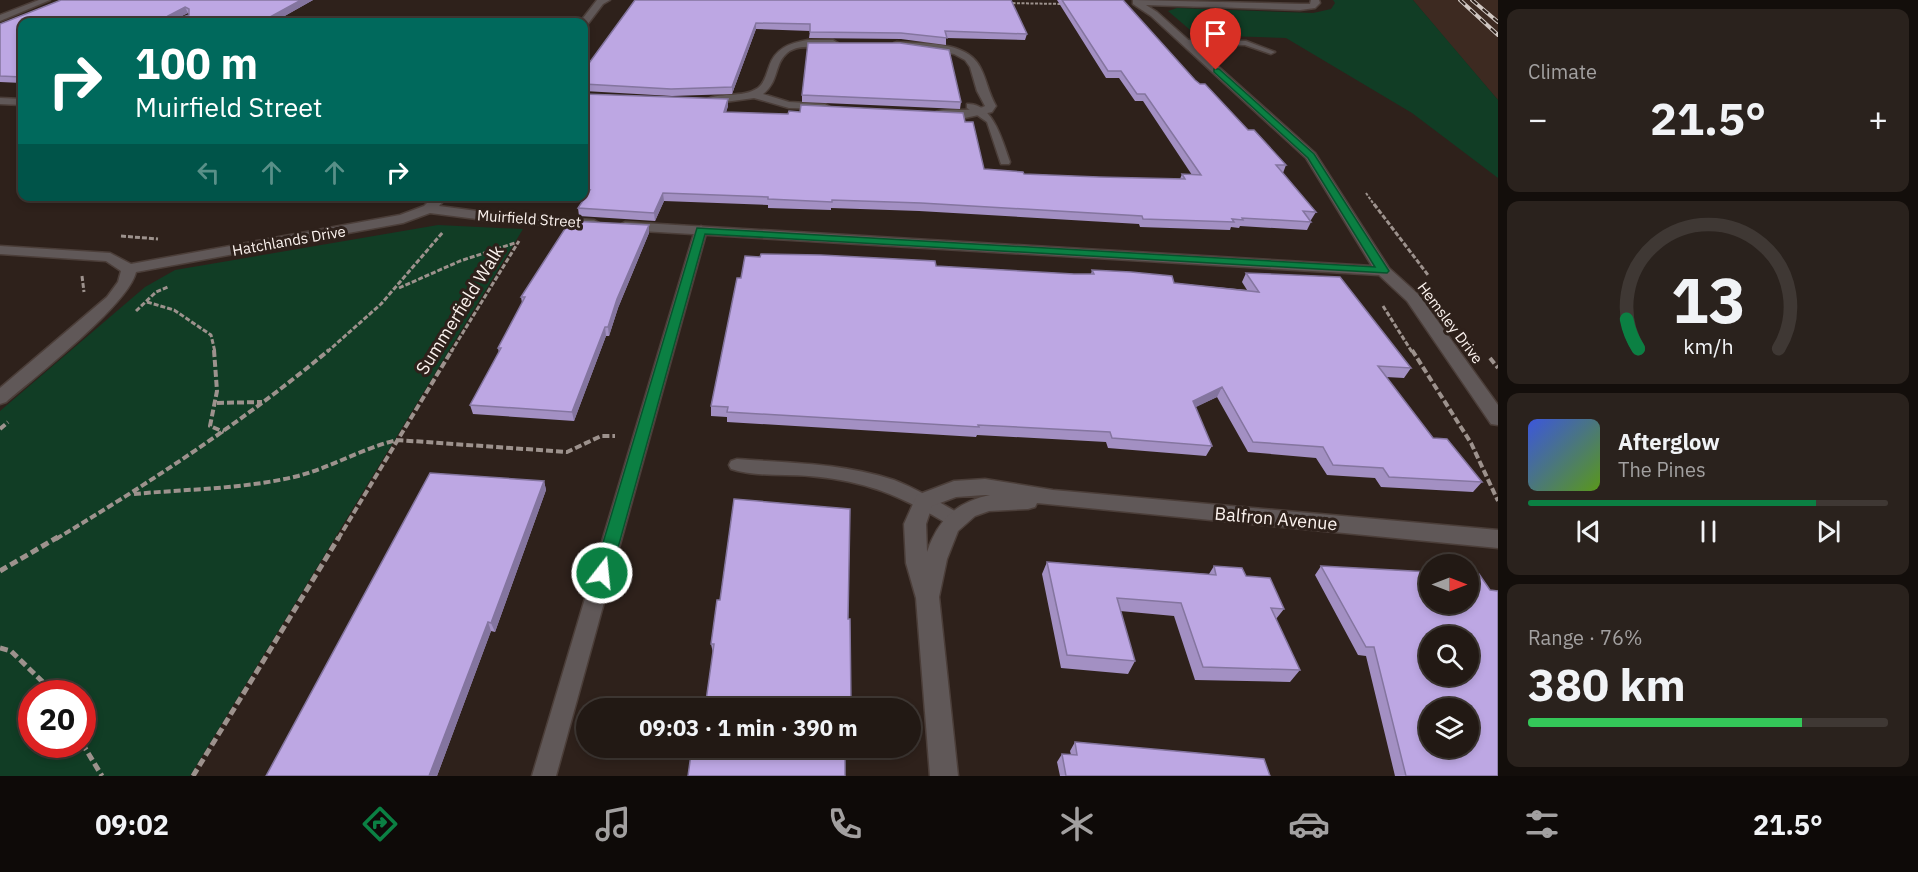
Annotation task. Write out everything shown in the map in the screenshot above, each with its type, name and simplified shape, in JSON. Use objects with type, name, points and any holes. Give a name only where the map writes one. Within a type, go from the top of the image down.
[{"type":"street","points":[[0,18],[46,0]]},
{"type":"street","points":[[588,18],[602,1]]},
{"type":"street","name":"Hemsley Drive","points":[[1126,1],[1151,8],[1185,42],[1311,156],[1383,271],[1413,298],[1498,419]]},
{"type":"street","points":[[1151,8],[1270,6],[1308,2]]},
{"type":"street","points":[[754,94],[771,80],[776,61],[791,46],[843,43]]},
{"type":"street","points":[[887,45],[920,46],[957,52],[968,58],[975,67],[982,91],[991,106],[981,114],[926,112],[970,106],[978,102],[982,91]]},
{"type":"street","points":[[771,80],[776,89],[768,98],[742,104],[704,100],[754,94],[768,98],[802,107],[835,107]]},
{"type":"street","points":[[0,101],[18,101]]},
{"type":"street","name":"Hatchlands Drive","points":[[129,269],[403,219],[429,209],[437,201]]},
{"type":"street","name":"Muirfield Street","points":[[429,209],[500,218],[1383,271]]},
{"type":"street","points":[[0,250],[110,257],[129,269],[126,283],[113,300],[0,398]]},
{"type":"street","name":"Balfron Avenue","points":[[924,501],[954,489],[986,487],[1053,498],[1498,539]]},
{"type":"street","name":"Balfron Avenue","points":[[954,519],[970,509],[994,504],[1053,498]]},
{"type":"street","points":[[924,501],[915,524],[917,563],[928,598],[944,776]]},
{"type":"street","points":[[928,598],[938,552],[954,519]]},
{"type":"lane","points":[[1185,42],[1246,43],[1271,52]]},
{"type":"lane","points":[[970,106],[992,121],[1005,162]]},
{"type":"lane","points":[[544,776],[701,230]]},
{"type":"lane","points":[[737,465],[868,479],[924,501],[954,519]]},
{"type":"path","points":[[0,571],[133,494],[224,432],[263,402],[320,358],[396,289],[442,231]]},
{"type":"path","name":"Summerfield Walk","points":[[192,776],[523,234]]},
{"type":"path","points":[[113,236],[168,239]]},
{"type":"path","points":[[396,289],[460,261],[518,242]]},
{"type":"path","points":[[74,274],[82,276],[85,291],[77,298]]},
{"type":"path","points":[[129,317],[156,292],[174,284]]},
{"type":"path","points":[[1378,299],[1471,443],[1498,501]]},
{"type":"path","points":[[113,300],[147,302],[174,310],[211,335],[219,369],[217,403],[210,426],[224,432]]},
{"type":"path","points":[[217,403],[263,402]]},
{"type":"path","points":[[0,429],[9,422]]},
{"type":"path","points":[[133,494],[273,482],[302,475],[376,445],[397,440],[567,452],[601,436],[641,437]]},
{"type":"path","points":[[0,648],[11,651],[41,680]]},
{"type":"path","points":[[91,758],[102,776]]},
{"type":"shaded area","points":[[1413,0],[1498,0],[1498,100],[1450,44]]},
{"type":"green space","points":[[1333,0],[1413,0],[1498,100],[1498,178],[1412,113],[1286,38],[1196,35],[1168,11],[1177,8],[1313,13],[1331,9],[1335,3]]},
{"type":"green space","points":[[438,225],[523,229],[190,776],[0,776],[0,411],[145,287],[175,270]]},
{"type":"building","points":[[61,0],[301,0],[268,18],[180,18],[189,15],[189,9],[185,7],[168,16],[170,18],[18,18],[18,77],[0,76],[0,24]]},
{"type":"building","points":[[635,0],[1011,0],[1027,34],[945,31],[947,38],[901,33],[810,32],[810,24],[756,23],[732,87],[671,89],[588,84],[588,65]]},
{"type":"building","points":[[1062,0],[1123,0],[1195,80],[1200,84],[1205,84],[1248,130],[1254,130],[1286,165],[1276,165],[1316,212],[1303,211],[1311,222],[1242,218],[1243,220],[1232,219],[1234,222],[1143,219],[1142,216],[921,203],[832,200],[832,202],[663,193],[654,213],[578,208],[583,201],[588,201],[590,190],[588,190],[588,94],[728,99],[724,112],[788,114],[789,111],[800,112],[801,105],[963,113],[965,122],[973,122],[984,169],[1023,172],[1024,174],[1099,177],[1185,179],[1182,174],[1201,175],[1145,94],[1137,94],[1121,71],[1108,71]]},
{"type":"building","points":[[808,43],[900,43],[949,50],[961,102],[802,95]]},
{"type":"building","points":[[570,221],[649,225],[617,299],[608,327],[605,327],[572,412],[470,405],[525,297],[521,297]]},
{"type":"building","points":[[761,254],[935,261],[936,266],[1074,274],[1094,274],[1092,270],[1131,272],[1172,276],[1174,283],[1259,292],[1246,273],[1340,277],[1411,368],[1378,366],[1433,438],[1447,439],[1482,482],[1389,477],[1383,468],[1333,465],[1323,447],[1253,442],[1222,387],[1193,401],[1212,446],[1112,438],[1110,432],[978,425],[979,427],[727,412],[728,407],[711,406],[737,278],[741,278],[745,256],[760,257]]},
{"type":"building","points":[[430,473],[544,481],[491,623],[488,622],[429,776],[266,776]]},
{"type":"building","points":[[734,499],[850,509],[848,619],[850,619],[851,698],[706,698],[717,600],[720,600]]},
{"type":"building","points":[[1047,562],[1216,575],[1214,566],[1242,568],[1246,576],[1270,578],[1284,609],[1271,608],[1300,670],[1203,667],[1181,603],[1117,598],[1135,661],[1067,655]]},
{"type":"building","points":[[1321,566],[1419,571],[1419,614],[1479,614],[1479,574],[1490,590],[1498,591],[1498,776],[1406,776],[1374,647],[1366,647]]},
{"type":"building","points":[[1075,742],[1264,759],[1270,776],[1066,776],[1062,754],[1077,755]]},
{"type":"building","points":[[690,758],[845,758],[845,776],[688,776]]},
{"type":"railway","points":[[1460,0],[1498,35]]},
{"type":"railway","points":[[1472,0],[1498,22]]},
{"type":"route","points":[[602,573],[701,230],[1383,271],[1311,156],[1216,70]]}]
